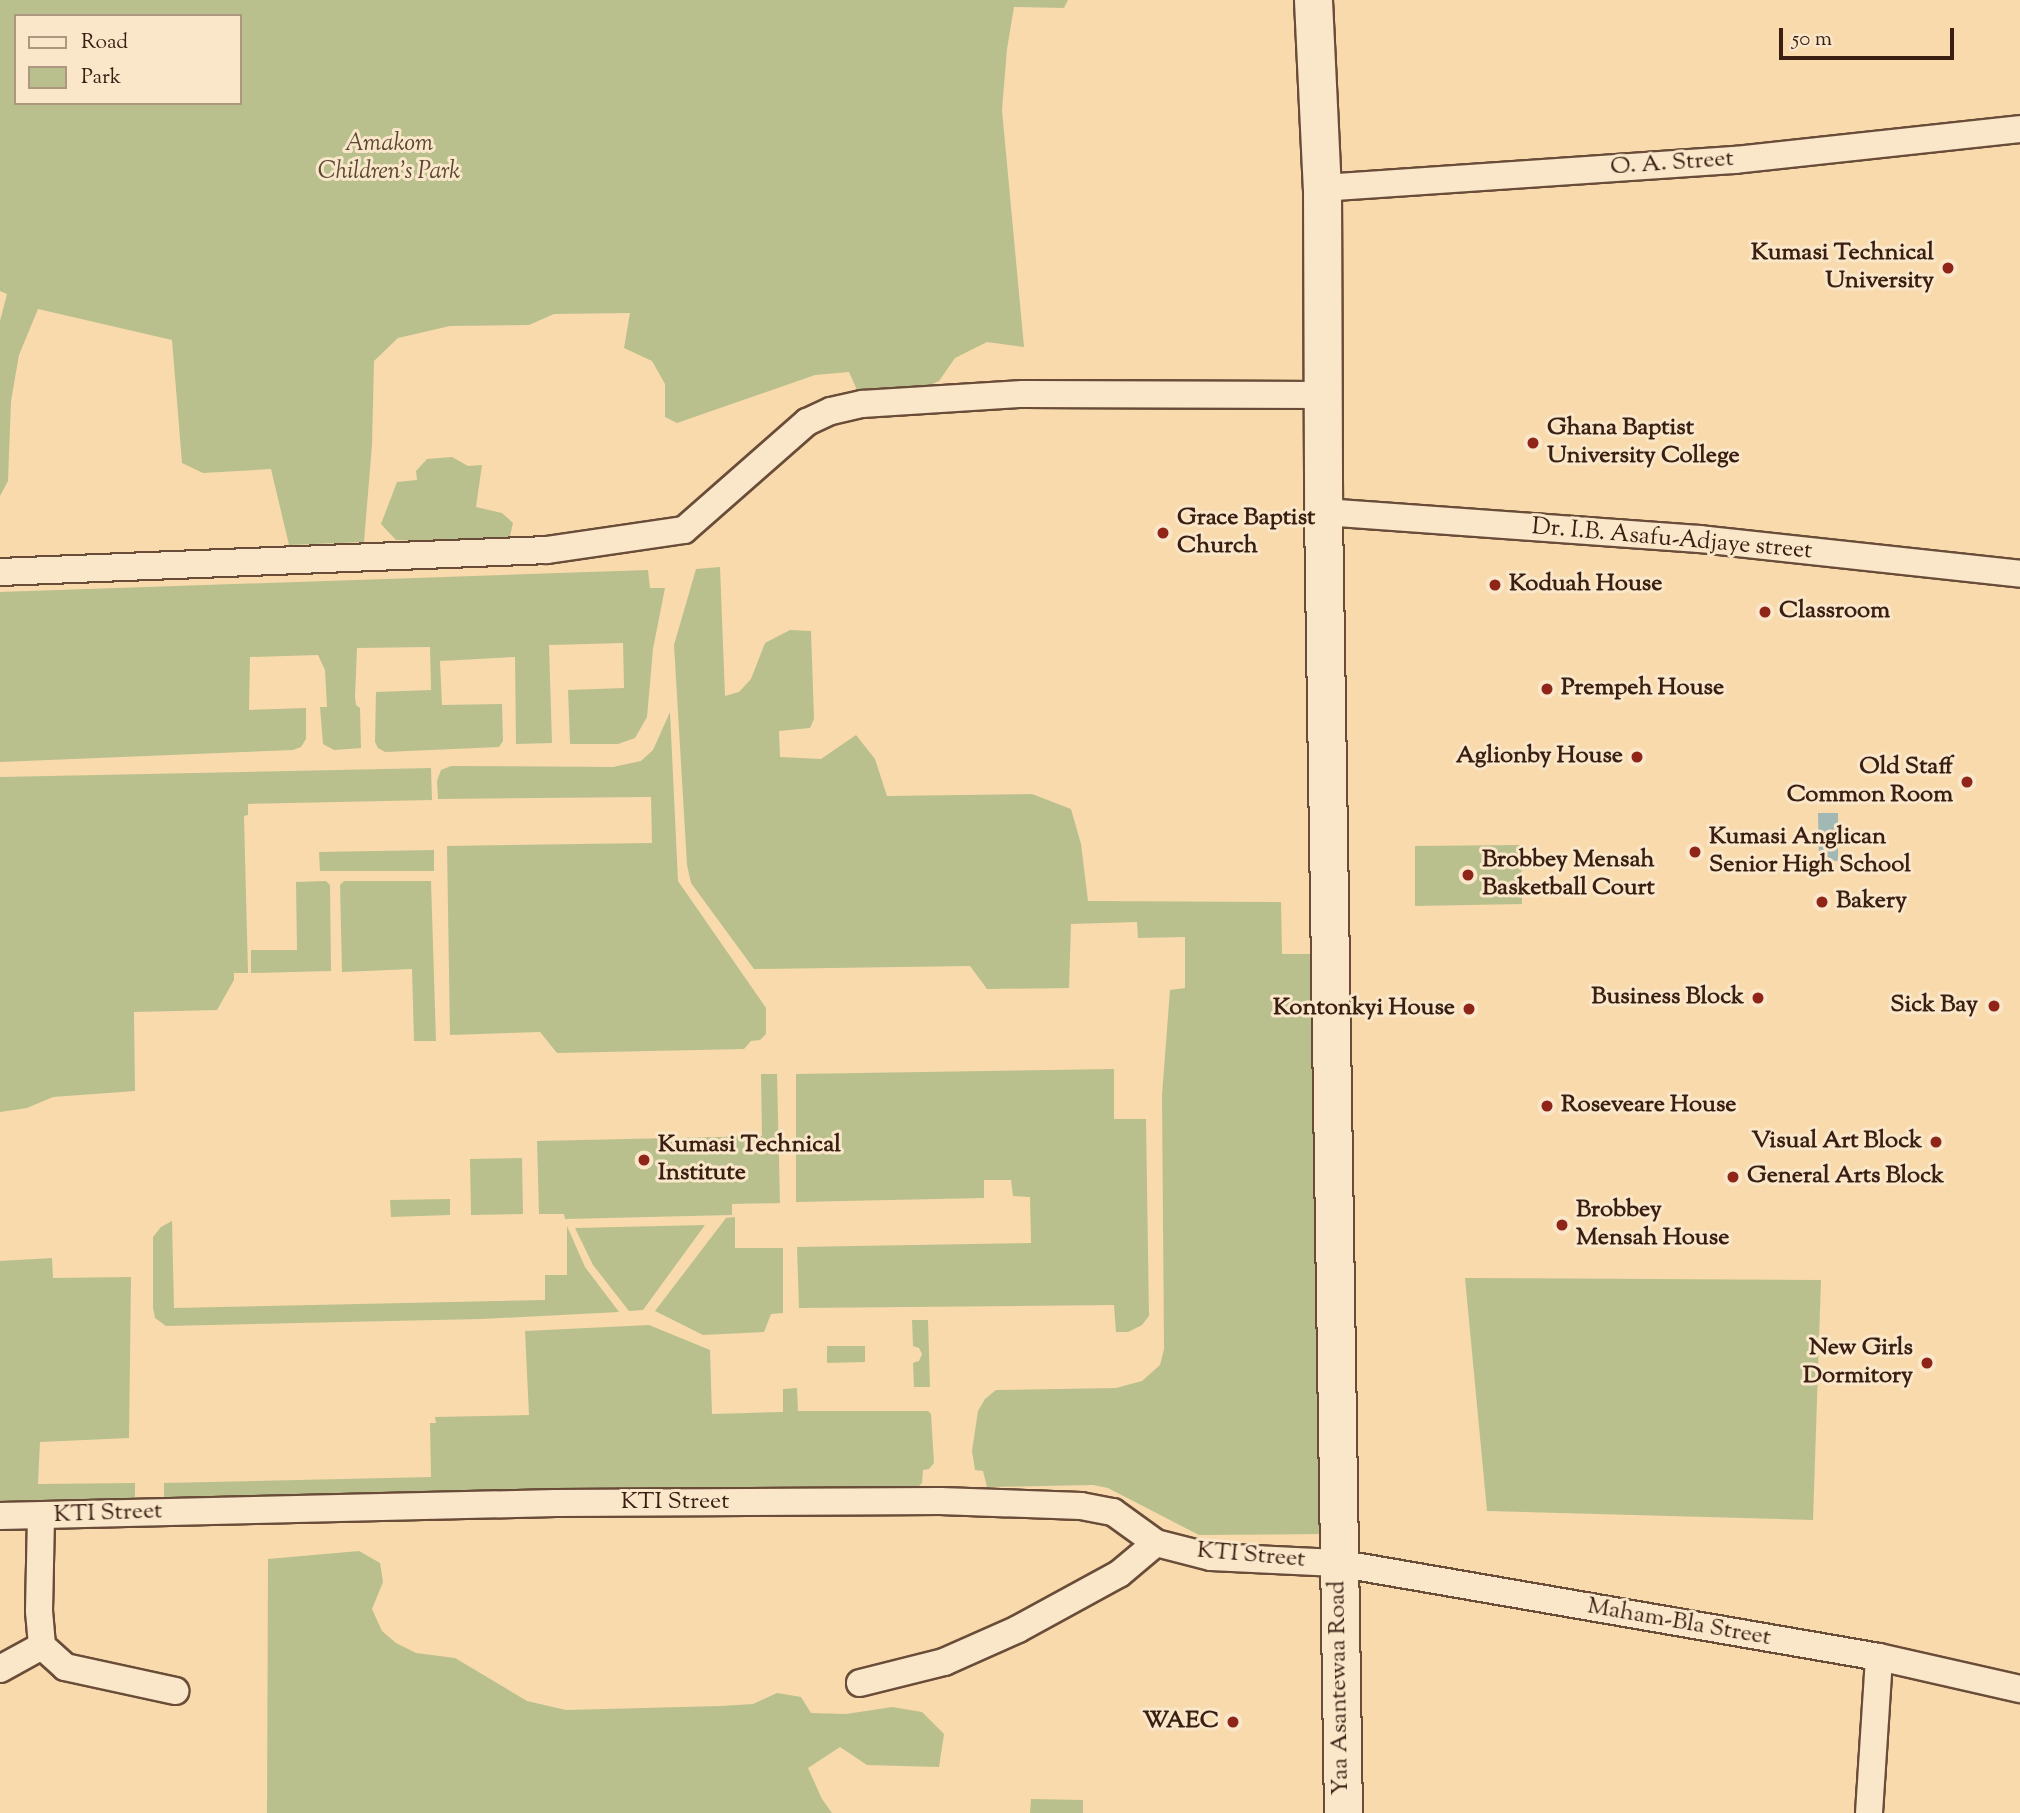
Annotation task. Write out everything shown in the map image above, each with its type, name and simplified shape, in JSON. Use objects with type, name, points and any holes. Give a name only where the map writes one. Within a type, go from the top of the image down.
[{"type":"street","name":"Yaa Asantewaa Road","points":[[1313,0],[1322,188],[1323,512],[1337,1563],[1343,1813]]},
{"type":"street","name":"O. A. Street","points":[[1322,188],[1735,160],[2020,129]]},
{"type":"street","points":[[0,572],[547,550],[684,530],[807,422],[831,411],[862,404],[1023,394],[1322,395]]},
{"type":"street","name":"Dr. I.B. Asafu-Adjaye street","points":[[1323,512],[1700,539],[2020,575]]},
{"type":"street","name":"KTI Street","points":[[0,1516],[556,1503],[940,1502],[1081,1506],[1113,1512],[1156,1543],[1211,1557],[1337,1563]]},
{"type":"street","points":[[41,1516],[42,1646],[65,1667],[175,1690]]},
{"type":"street","points":[[860,1683],[944,1662],[1018,1629],[1119,1574],[1156,1543]]},
{"type":"street","name":"Maham-Bla Street","points":[[1337,1563],[1879,1657],[2020,1689]]},
{"type":"street","points":[[0,1669],[42,1646]]},
{"type":"street","points":[[1869,1813],[1879,1657]]},
{"type":"green space","name":"Amakom Children's Park","points":[[0,0],[1068,0],[1064,8],[1014,7],[1007,49],[1002,110],[1024,347],[987,342],[955,358],[939,381],[915,392],[857,390],[849,372],[815,375],[677,423],[665,417],[665,384],[652,361],[624,348],[630,313],[554,314],[529,325],[450,326],[398,338],[374,361],[372,445],[364,542],[289,545],[271,469],[203,473],[182,463],[172,340],[38,309],[19,355],[11,401],[8,481],[0,496],[0,321],[7,294],[0,291]]},
{"type":"green space","points":[[452,457],[468,466],[482,465],[476,507],[502,513],[513,523],[508,545],[439,550],[425,541],[396,540],[381,524],[397,482],[417,480],[416,471],[427,459]]},
{"type":"green space","points":[[720,567],[725,696],[739,692],[751,679],[765,643],[790,630],[811,631],[814,719],[810,728],[779,731],[780,757],[821,759],[856,735],[875,759],[887,796],[1032,794],[1071,809],[1081,844],[1088,901],[1281,902],[1282,954],[1312,954],[1322,1534],[1199,1535],[1108,1488],[1093,1485],[987,1487],[983,1471],[975,1470],[972,1451],[978,1411],[985,1399],[996,1390],[1116,1388],[1142,1381],[1160,1365],[1164,1349],[1162,1095],[1170,990],[1185,988],[1185,937],[1138,938],[1137,922],[1071,924],[1069,988],[987,989],[970,966],[754,969],[691,883],[687,865],[674,645],[696,569]]},
{"type":"green space","points":[[648,570],[650,588],[665,588],[653,649],[647,717],[635,738],[618,744],[570,744],[568,690],[624,688],[623,643],[549,645],[552,743],[516,744],[515,657],[440,661],[442,705],[502,704],[503,741],[499,747],[385,752],[378,748],[375,742],[376,692],[431,690],[430,647],[357,648],[355,697],[356,705],[360,708],[361,748],[334,750],[323,744],[320,707],[327,707],[325,670],[318,655],[250,657],[249,710],[306,708],[306,739],[301,747],[293,750],[0,762],[0,592]]},
{"type":"green space","points":[[670,712],[678,881],[766,1008],[766,1034],[760,1040],[751,1041],[744,1049],[557,1053],[540,1032],[450,1035],[447,846],[652,843],[651,797],[438,799],[437,781],[441,770],[451,766],[613,767],[641,761],[653,750]]},
{"type":"green space","points":[[431,768],[432,800],[248,804],[248,815],[244,816],[248,973],[234,973],[234,980],[217,1010],[134,1012],[135,1091],[53,1097],[27,1108],[0,1112],[0,777]]},
{"type":"green space","name":"Brobbey Mensah Basketball Court","points":[[1521,845],[1522,904],[1415,906],[1415,846]]},
{"type":"green space","points":[[434,850],[434,871],[320,871],[319,852]]},
{"type":"green space","points":[[326,881],[330,885],[331,971],[251,973],[251,950],[297,950],[296,882]]},
{"type":"green space","points":[[344,881],[431,881],[436,1041],[414,1041],[412,969],[342,972],[340,885]]},
{"type":"green space","points":[[1114,1069],[1114,1119],[1146,1119],[1149,1316],[1142,1325],[1128,1332],[1116,1332],[1114,1305],[799,1308],[797,1247],[1031,1243],[1030,1197],[1013,1196],[1011,1180],[984,1180],[984,1198],[796,1202],[796,1074]]},
{"type":"green space","points":[[761,1074],[777,1074],[780,1203],[732,1204],[732,1215],[565,1219],[564,1214],[539,1214],[537,1141],[762,1136]]},
{"type":"green space","points":[[522,1158],[523,1214],[471,1215],[470,1159]]},
{"type":"green space","points":[[450,1199],[450,1215],[391,1217],[390,1200]]},
{"type":"green space","points":[[735,1217],[735,1248],[783,1248],[783,1313],[771,1314],[764,1332],[703,1335],[655,1311],[726,1218]]},
{"type":"green space","points":[[172,1221],[174,1308],[545,1300],[545,1275],[567,1275],[567,1226],[585,1267],[619,1312],[481,1319],[166,1326],[155,1318],[153,1308],[153,1237],[161,1227]]},
{"type":"green space","points":[[705,1225],[643,1310],[629,1311],[593,1265],[575,1228]]},
{"type":"green space","points":[[52,1258],[53,1278],[131,1277],[129,1438],[40,1442],[38,1484],[135,1483],[135,1496],[131,1502],[0,1502],[0,1261]]},
{"type":"green space","points":[[1465,1278],[1821,1280],[1813,1520],[1487,1511]]},
{"type":"green space","points":[[912,1320],[928,1320],[930,1387],[914,1387],[913,1363],[919,1361],[922,1354],[919,1348],[913,1346]]},
{"type":"green space","points":[[649,1325],[710,1350],[712,1414],[783,1412],[783,1389],[797,1388],[798,1411],[928,1411],[931,1414],[934,1463],[929,1469],[923,1470],[922,1483],[915,1490],[167,1503],[164,1499],[164,1483],[431,1477],[430,1423],[436,1423],[435,1417],[529,1415],[525,1331]]},
{"type":"green space","points":[[827,1346],[865,1346],[865,1362],[827,1363]]},
{"type":"green space","points":[[359,1551],[380,1563],[383,1582],[372,1609],[382,1631],[396,1643],[416,1653],[455,1658],[527,1701],[566,1710],[721,1706],[753,1704],[777,1693],[801,1697],[811,1713],[846,1714],[892,1707],[922,1712],[944,1734],[939,1767],[867,1765],[840,1747],[808,1768],[822,1799],[832,1813],[267,1813],[268,1559]]},
{"type":"green space","points":[[1031,1799],[1083,1800],[1083,1813],[1030,1813]]},
{"type":"water","points":[[1818,813],[1838,813],[1838,861],[1819,861]]},
{"type":"place","name":"Kumasi Technical University","points":[[1948,268]]},
{"type":"place","name":"Ghana Baptist University College","points":[[1533,443]]},
{"type":"place","name":"Grace Baptist Church","points":[[1163,533]]},
{"type":"place","name":"Koduah House","points":[[1495,585]]},
{"type":"place","name":"Classroom","points":[[1765,612]]},
{"type":"place","name":"Prempeh House","points":[[1547,689]]},
{"type":"place","name":"Aglionby House","points":[[1637,757]]},
{"type":"place","name":"Old Staff Common Room","points":[[1967,782]]},
{"type":"place","name":"Kumasi Anglican Senior High School","points":[[1695,852]]},
{"type":"place","name":"Brobbey Mensah Basketball Court","points":[[1468,875]]},
{"type":"place","name":"Bakery","points":[[1822,902]]},
{"type":"place","name":"Business Block","points":[[1758,998]]},
{"type":"place","name":"Sick Bay","points":[[1994,1006]]},
{"type":"place","name":"Kontonkyi House","points":[[1469,1009]]},
{"type":"place","name":"Roseveare House","points":[[1547,1106]]},
{"type":"place","name":"Visual Art Block","points":[[1936,1142]]},
{"type":"place","name":"Kumasi Technical Institute","points":[[644,1160]]},
{"type":"place","name":"General Arts Block","points":[[1733,1177]]},
{"type":"place","name":"Brobbey Mensah House","points":[[1562,1225]]},
{"type":"place","name":"New Girls Dormitory","points":[[1927,1363]]},
{"type":"place","name":"WAEC","points":[[1233,1722]]}]
